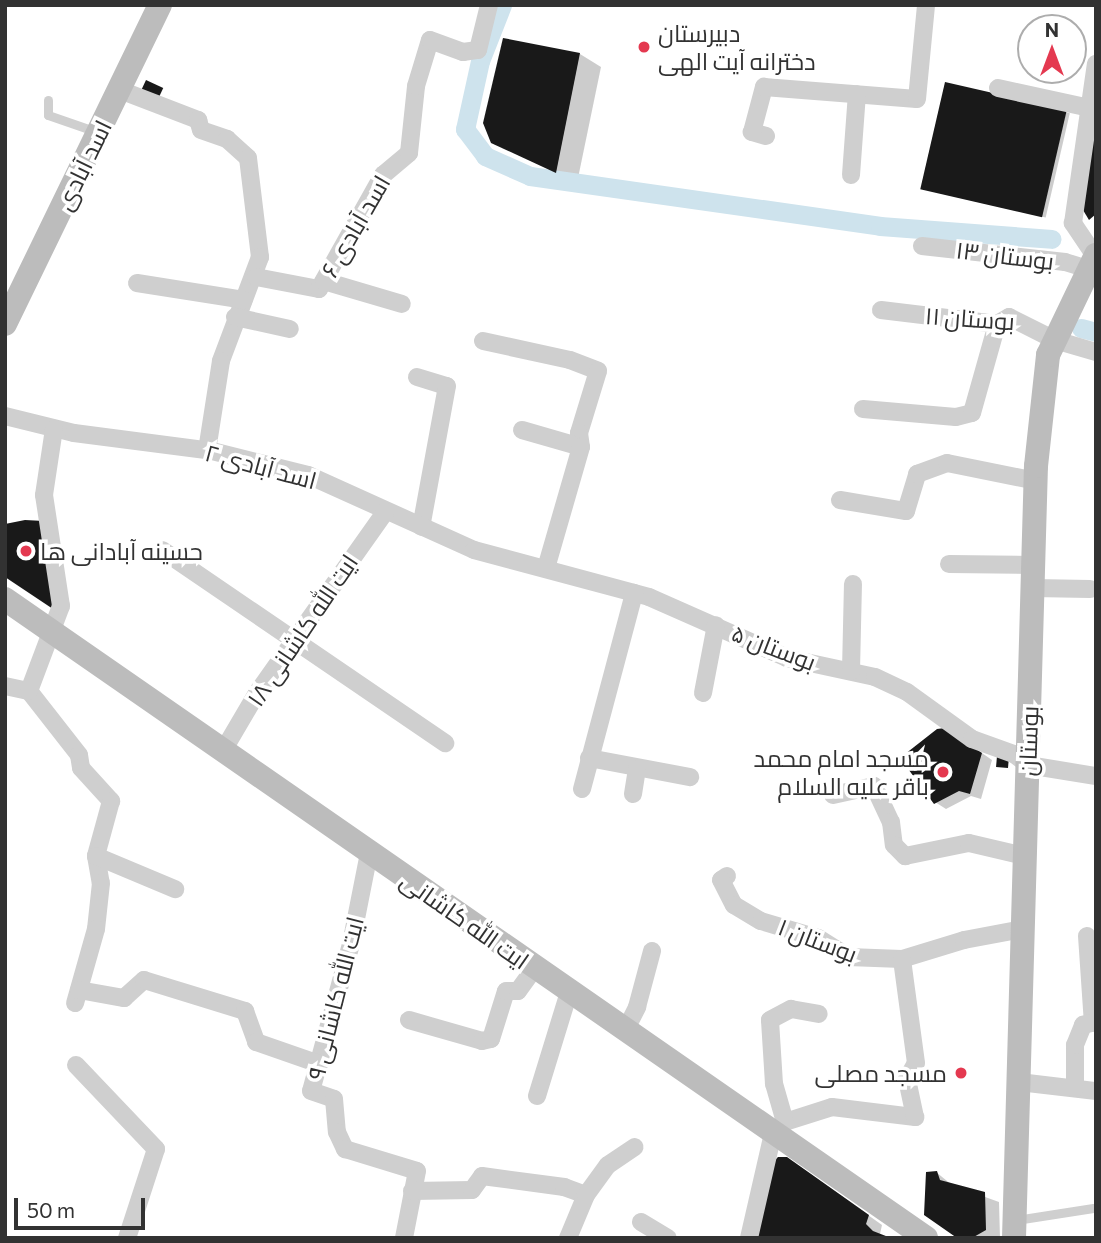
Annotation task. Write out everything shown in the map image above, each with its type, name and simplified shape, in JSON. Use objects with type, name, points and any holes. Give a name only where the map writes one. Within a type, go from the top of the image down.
[{"type":"main road","name":"اسد آبادی","points":[[5,324],[160,5]]},
{"type":"main road","name":"بوستان","points":[[1014,1229],[1036,481],[1048,355],[1093,260]]},
{"type":"main road","name":"ایت الله کاشانی","points":[[5,598],[625,1031],[779,1127],[926,1238]]},
{"type":"street","name":"اسد آبادی ۶","points":[[256,277],[320,289],[383,175],[410,153],[416,86],[430,40],[463,52],[478,50],[489,5]]},
{"type":"street","points":[[766,136],[752,132],[764,88],[917,99],[926,5]]},
{"type":"street","points":[[1093,260],[1073,223],[1096,64]]},
{"type":"street","points":[[998,88],[1090,108]]},
{"type":"street","points":[[120,90],[198,120],[201,130],[228,139],[248,158],[260,257],[256,277],[235,317],[221,361],[206,450]]},
{"type":"street","points":[[851,175],[857,94]]},
{"type":"street","name":"بوستان ۱۳","points":[[922,246],[1065,262],[1093,260]]},
{"type":"street","points":[[324,281],[402,304]]},
{"type":"street","points":[[137,283],[244,300]]},
{"type":"street","name":"بوستان ۱۱","points":[[881,310],[997,324],[1009,317],[1055,340]]},
{"type":"street","points":[[235,317],[290,329]]},
{"type":"street","points":[[863,409],[956,417],[972,413],[997,324]]},
{"type":"street","points":[[1055,340],[1096,352]]},
{"type":"street","points":[[483,341],[570,360],[598,372],[579,433],[581,447],[546,568]]},
{"type":"street","points":[[417,377],[447,386],[421,527]]},
{"type":"street","name":"اسد آبادی ۲","points":[[5,416],[54,429],[206,450],[308,475],[474,550],[546,568]]},
{"type":"street","points":[[29,691],[49,630],[61,606],[44,495],[54,429]]},
{"type":"street","points":[[522,429],[581,447]]},
{"type":"street","points":[[840,500],[906,511],[917,474],[947,463],[1036,481]]},
{"type":"street","name":"ایت الله کاشانی ۱۸","points":[[223,751],[257,693],[385,512]]},
{"type":"street","points":[[162,550],[445,743]]},
{"type":"street","points":[[949,564],[1090,589]]},
{"type":"street","name":"بوستان ۵","points":[[546,568],[634,593],[716,625],[788,658],[851,671],[907,692],[951,727],[990,748],[1014,754],[1028,765],[1096,776]]},
{"type":"street","points":[[851,671],[853,584]]},
{"type":"street","points":[[582,789],[634,593]]},
{"type":"street","points":[[704,692],[716,625]]},
{"type":"street","points":[[5,686],[29,691],[79,755],[81,768],[111,800],[96,856],[101,883],[96,929],[77,997],[124,998],[144,980],[245,1011],[256,1042],[319,1064]]},
{"type":"street","points":[[589,758],[690,777]]},
{"type":"street","points":[[633,794],[637,769]]},
{"type":"street","points":[[833,795],[874,786],[891,821],[894,845],[905,856],[969,843],[1025,856]]},
{"type":"street","name":"ایت الله کاشانی ۹","points":[[369,853],[351,944],[311,1091],[334,1098],[337,1132],[345,1149],[417,1171],[404,1238]]},
{"type":"street","points":[[96,856],[175,889]]},
{"type":"street","name":"بوستان ۱","points":[[727,876],[721,880],[734,905],[761,921],[818,938],[848,957],[902,959],[964,940],[1023,929]]},
{"type":"street","points":[[1076,1088],[1075,1045],[1083,1025],[1094,1023],[1087,936]]},
{"type":"street","points":[[625,1031],[637,1007],[652,951]]},
{"type":"street","points":[[779,1127],[832,1107],[915,1117],[907,1079],[916,1063],[902,959]]},
{"type":"street","points":[[410,1020],[482,1041],[491,1039],[506,990],[517,990],[535,968]]},
{"type":"street","points":[[537,1096],[569,992]]},
{"type":"street","points":[[749,1238],[779,1127],[770,1020],[791,1009],[820,1014]]},
{"type":"street","points":[[76,1065],[156,1149],[127,1238]]},
{"type":"street","points":[[1018,1082],[1096,1091]]},
{"type":"street","points":[[568,1238],[586,1195],[608,1165],[635,1147]]},
{"type":"street","points":[[412,1191],[472,1190],[475,1179],[497,1176],[564,1187],[586,1195]]},
{"type":"street","points":[[641,1222],[668,1238]]},
{"type":"lane","points":[[48,100],[48,115],[99,133]]},
{"type":"lane","points":[[1014,1229],[1093,1208]]},
{"type":"building","points":[[503,38],[580,53],[556,173],[491,143],[483,123]]},
{"type":"building","points":[[146,80],[163,88],[159,98],[141,90]]},
{"type":"building","points":[[945,82],[1067,110],[1042,217],[920,189]]},
{"type":"building","points":[[1096,114],[1096,214],[1089,220],[1080,205]]},
{"type":"building","name":"حسینه آبادانی ها","points":[[25,520],[44,521],[56,611],[5,577],[5,524]]},
{"type":"building","name":"مسجد امام محمد باقر علیه السلام","points":[[945,728],[982,753],[970,794],[959,791],[934,804],[900,758],[937,729]]},
{"type":"building","points":[[997,756],[1009,757],[1008,768],[996,767]]},
{"type":"building","points":[[778,1157],[787,1157],[869,1215],[866,1224],[873,1231],[891,1238],[754,1238],[771,1164]]},
{"type":"building","points":[[937,1171],[940,1180],[985,1192],[986,1230],[972,1238],[957,1238],[924,1215],[926,1172]]},
{"type":"waterway","points":[[502,5],[480,61],[465,129],[485,156],[530,176],[880,226],[1052,239]]},
{"type":"waterway","points":[[1081,328],[1096,332]]},
{"type":"place","name":"دبیرستان دخترانه آیت الهی","points":[[644,47]]},
{"type":"place","name":"حسینه آبادانی ها","points":[[26,551]]},
{"type":"place","name":"مسجد امام محمد باقر علیه السلام","points":[[943,772]]},
{"type":"place","name":"مسجد مصلی","points":[[961,1073]]}]
